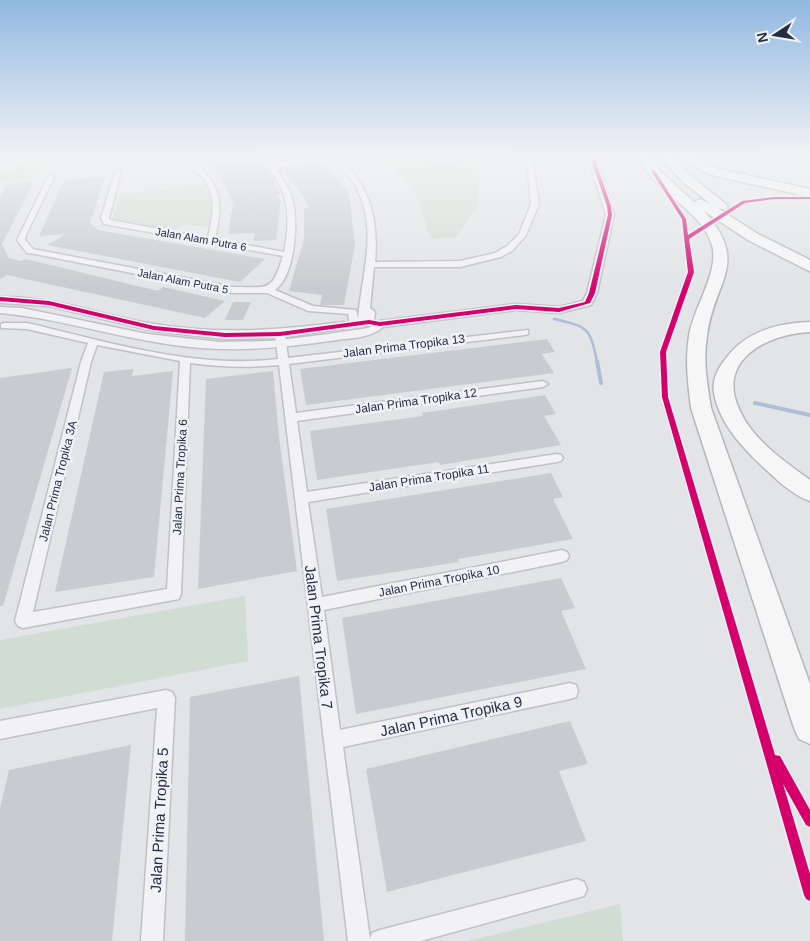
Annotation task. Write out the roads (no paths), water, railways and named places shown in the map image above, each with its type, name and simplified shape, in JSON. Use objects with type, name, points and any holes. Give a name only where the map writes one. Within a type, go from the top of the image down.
[{"type":"highway","points":[[685,201],[705,219],[717,236],[721,247],[722,259],[698,334],[695,369],[702,408],[810,728]]},
{"type":"highway","points":[[698,201],[753,237],[810,266]]},
{"type":"highway","points":[[714,201],[750,224],[810,256]]},
{"type":"highway","points":[[810,327],[780,331],[744,347],[731,360],[723,383],[726,405],[741,432],[770,463],[810,492]]},
{"type":"street","name":"Jalan Alam Putra 5","points":[[39,201],[22,235],[22,240],[30,251],[224,289],[268,290]]},
{"type":"street","name":"Jalan Alam Putra 6","points":[[110,201],[105,218],[107,222],[288,255]]},
{"type":"street","points":[[210,241],[218,204],[217,201]]},
{"type":"street","points":[[268,290],[277,284],[288,255],[292,237],[290,201]]},
{"type":"street","points":[[366,201],[372,239],[371,265],[365,309],[363,311],[366,323]]},
{"type":"street","points":[[371,265],[460,264],[498,255],[510,248],[522,235],[531,217],[535,201]]},
{"type":"street","points":[[0,300],[49,303],[154,328],[280,340],[366,323],[516,306],[559,310],[587,302],[592,292],[610,215],[608,201]]},
{"type":"street","points":[[0,310],[13,313],[64,317],[146,338],[219,346],[372,331],[366,323],[350,310],[311,309],[268,290]]},
{"type":"street","points":[[2,330],[13,313]]},
{"type":"street","name":"Jalan Prima Tropika 13","points":[[2,330],[27,326],[185,361],[232,364],[283,362],[525,332]]},
{"type":"street","name":"Jalan Prima Tropika 7","points":[[280,340],[359,941]]},
{"type":"street","name":"Jalan Prima Tropika 3A","points":[[93,342],[86,362],[23,621],[174,594]]},
{"type":"street","name":"Jalan Prima Tropika 6","points":[[174,594],[185,361]]},
{"type":"street","name":"Jalan Prima Tropika 12","points":[[290,418],[543,384]]},
{"type":"street","name":"Jalan Prima Tropika 11","points":[[301,498],[557,458]]},
{"type":"street","name":"Jalan Prima Tropika 10","points":[[315,605],[562,556]]},
{"type":"street","name":"Jalan Prima Tropika 9","points":[[333,740],[570,691]]},
{"type":"street","name":"Jalan Prima Tropika 5","points":[[0,730],[166,698],[152,941]]},
{"type":"street","points":[[380,941],[577,889]]},
{"type":"waterway","points":[[554,319],[574,324],[586,330],[592,342],[597,362]]},
{"type":"waterway","points":[[597,361],[601,383]]},
{"type":"waterway","points":[[755,403],[810,415]]}]
